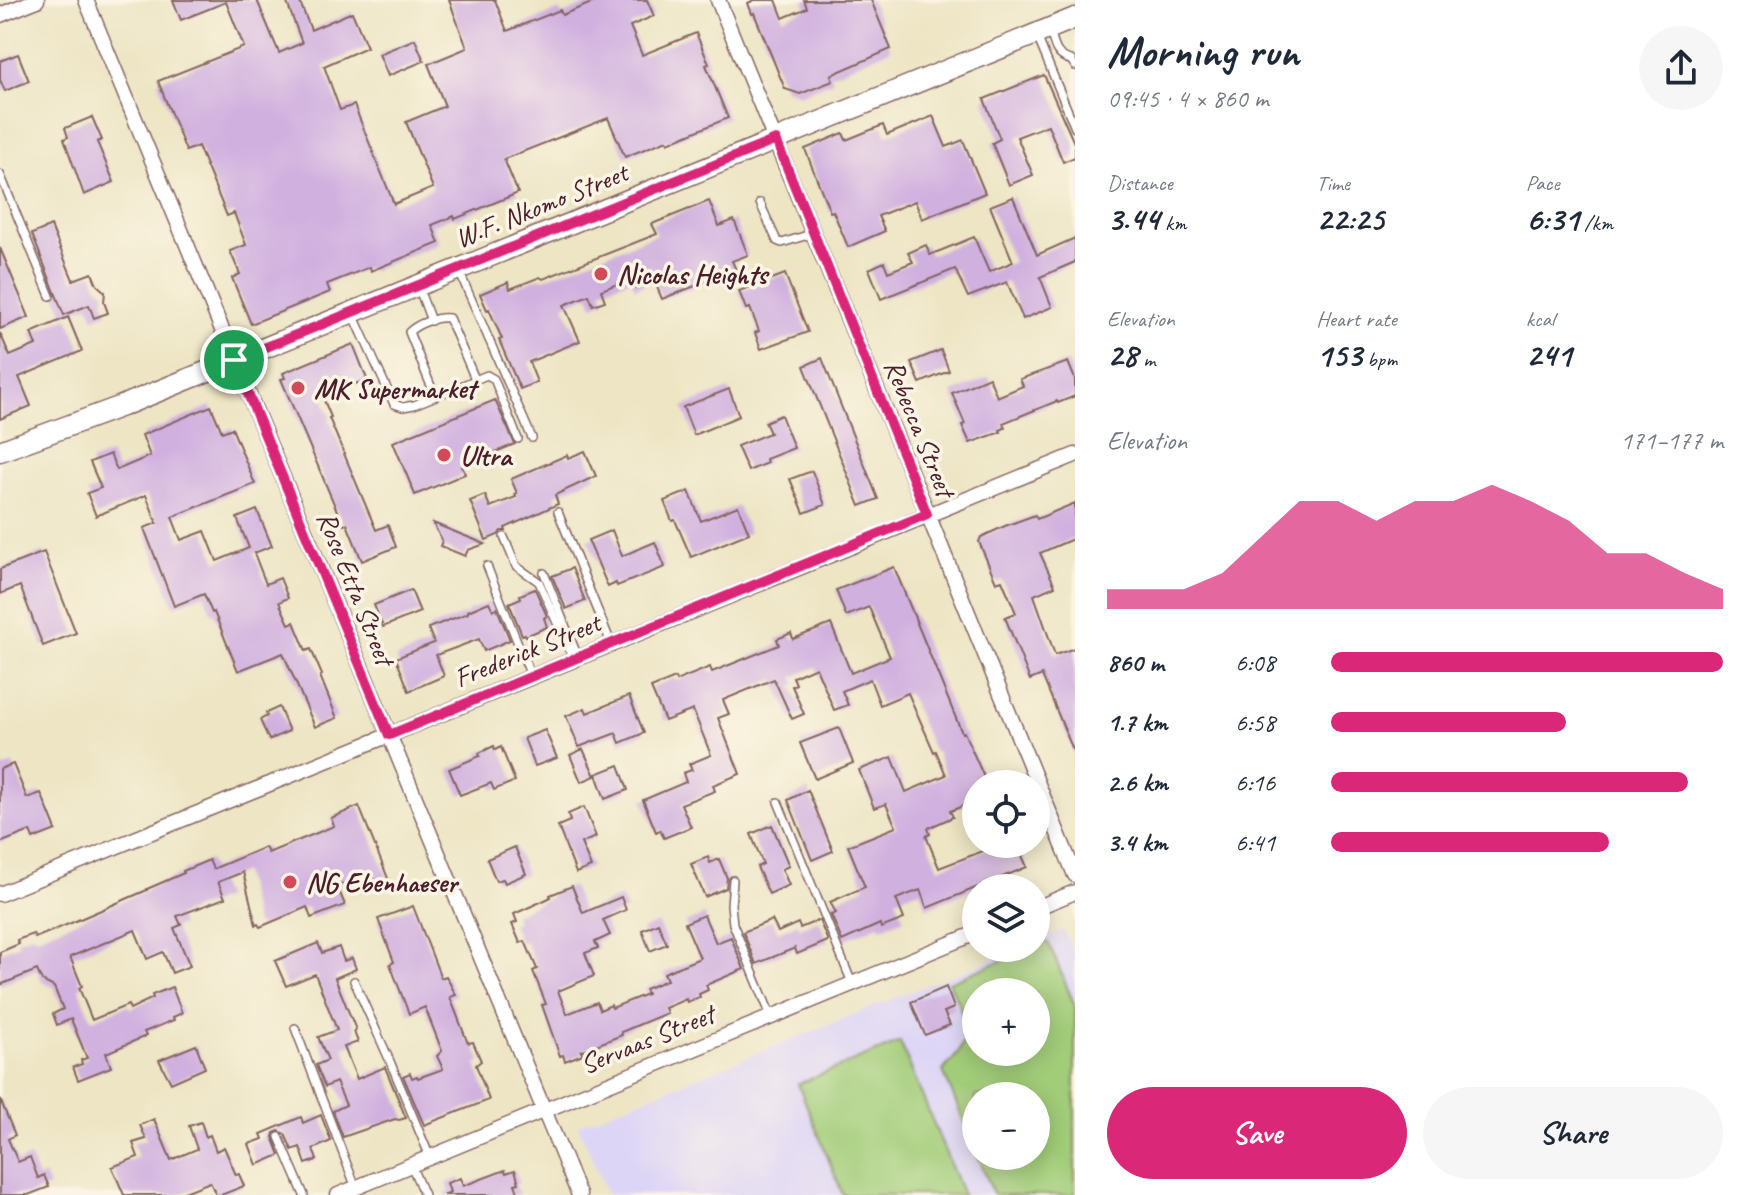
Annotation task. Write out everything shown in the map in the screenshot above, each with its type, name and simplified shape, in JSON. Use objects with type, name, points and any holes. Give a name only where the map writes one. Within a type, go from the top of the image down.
[{"type":"main road","name":"W.F. Nkomo Street","points":[[0,454],[1075,18]]},
{"type":"street","points":[[0,15],[37,0]]},
{"type":"street","name":"Rose Etta Street","points":[[86,0],[579,1195]]},
{"type":"street","name":"Rebecca Street","points":[[718,0],[1075,875]]},
{"type":"street","name":"Frederick Street","points":[[0,894],[1075,455]]},
{"type":"street","points":[[1050,902],[1075,892]]},
{"type":"street","name":"Servaas Street","points":[[338,1195],[962,939]]},
{"type":"lane","points":[[1042,31],[1057,52],[1075,66]]},
{"type":"lane","points":[[1042,31],[1075,128]]},
{"type":"lane","points":[[0,174],[50,296]]},
{"type":"lane","points":[[760,203],[777,241],[782,243],[814,233]]},
{"type":"lane","points":[[458,269],[532,438]]},
{"type":"lane","points":[[418,286],[431,321]]},
{"type":"lane","points":[[352,312],[394,404],[403,407],[414,405],[487,375],[494,379],[518,439]]},
{"type":"lane","points":[[435,396],[409,332],[412,328],[442,317],[449,318],[475,379]]},
{"type":"lane","points":[[558,512],[611,643]]},
{"type":"lane","points":[[504,537],[516,566],[539,582],[576,658]]},
{"type":"lane","points":[[487,566],[531,676]]},
{"type":"lane","points":[[544,573],[576,658]]},
{"type":"lane","points":[[778,802],[852,983]]},
{"type":"lane","points":[[733,880],[733,924],[771,1016]]},
{"type":"lane","points":[[354,981],[430,1157]]},
{"type":"lane","points":[[295,1028],[356,1188]]},
{"type":"lane","points":[[279,1137],[304,1195]]},
{"type":"lane","points":[[411,1165],[424,1195]]},
{"type":"shaded area","points":[[1064,930],[1075,956],[1075,1195],[608,1195],[578,1125],[985,962],[1050,962],[1050,936]]},
{"type":"green space","points":[[1050,947],[1075,1006],[1075,1195],[994,1195],[984,1170],[1050,1170],[1050,1082],[962,1082],[962,1117],[943,1071],[962,1044],[962,1066],[1050,1066],[1050,978],[962,978],[962,1013],[949,982],[998,962],[1050,962]]},
{"type":"green space","points":[[900,1042],[963,1195],[843,1195],[798,1084]]},
{"type":"building","points":[[173,0],[257,0],[279,53],[302,43],[286,0],[299,0],[311,30],[352,12],[367,47],[324,66],[340,110],[354,105],[394,204],[433,188],[406,122],[445,106],[428,64],[467,48],[449,0],[495,0],[507,31],[560,10],[562,15],[599,0],[647,0],[654,16],[630,26],[642,55],[696,33],[728,118],[625,157],[608,118],[504,159],[518,193],[432,225],[439,243],[371,271],[370,267],[327,284],[330,292],[251,324],[232,278],[240,274],[230,251],[246,245],[234,213],[227,216],[198,146],[186,151],[158,81],[244,47],[226,2],[181,20]]},
{"type":"building","points":[[776,0],[783,18],[807,8],[804,0],[871,0],[891,49],[831,75],[833,81],[800,94],[785,89],[748,3]]},
{"type":"building","points":[[415,39],[424,61],[388,76],[379,54]]},
{"type":"building","points":[[18,54],[29,81],[5,91],[0,80],[0,61]]},
{"type":"building","points":[[1044,75],[1075,145],[1075,157],[1063,162],[1048,125],[1017,137],[1033,175],[1009,185],[992,143],[1000,139],[984,99]]},
{"type":"building","points":[[933,116],[946,147],[963,140],[985,193],[922,219],[915,201],[878,216],[885,231],[848,247],[833,211],[830,212],[805,149],[843,133],[846,140],[883,125],[887,135]]},
{"type":"building","points":[[92,117],[102,140],[97,142],[114,182],[84,195],[64,139],[68,137],[65,128]]},
{"type":"building","points":[[1013,197],[1037,255],[1075,238],[1075,262],[1040,277],[1052,307],[1023,319],[1007,282],[968,297],[955,269],[881,299],[869,269],[884,262],[888,272],[913,262],[908,253],[926,245],[930,255],[974,237],[989,272],[1013,262],[990,206]]},
{"type":"building","points":[[709,201],[719,226],[734,220],[748,255],[732,261],[736,270],[662,299],[654,280],[635,288],[631,279],[601,290],[605,301],[593,305],[589,295],[564,305],[580,341],[529,362],[537,382],[520,389],[499,340],[502,339],[480,294],[508,282],[510,289],[540,277],[543,279],[657,234],[652,224]]},
{"type":"building","points":[[51,226],[73,280],[92,273],[97,285],[105,292],[104,302],[108,313],[94,318],[89,305],[64,315],[32,234]]},
{"type":"building","points":[[0,248],[29,317],[0,329]]},
{"type":"building","points":[[785,274],[808,332],[761,349],[755,333],[759,331],[739,291]]},
{"type":"building","points":[[68,317],[82,351],[19,377],[31,406],[0,419],[0,333],[10,356],[36,345],[31,333]]},
{"type":"building","points":[[353,344],[367,379],[323,398],[376,530],[388,525],[396,547],[362,561],[347,524],[343,525],[281,379],[285,378],[283,373]]},
{"type":"building","points":[[941,350],[949,371],[920,383],[911,362]]},
{"type":"building","points":[[822,358],[878,499],[860,506],[804,366]]},
{"type":"building","points":[[1068,362],[1075,379],[1075,396],[1003,423],[1005,428],[1001,432],[970,443],[952,393],[989,377],[997,397],[1023,386],[1020,379]]},
{"type":"building","points":[[729,389],[739,416],[694,435],[683,407]]},
{"type":"building","name":"Ultra","points":[[495,400],[515,444],[462,466],[465,474],[415,495],[393,442]]},
{"type":"building","points":[[211,406],[222,432],[232,428],[255,484],[172,517],[181,540],[205,531],[217,561],[249,548],[237,518],[257,510],[272,546],[254,553],[266,584],[280,578],[288,598],[279,602],[289,624],[294,622],[306,651],[311,649],[337,718],[315,727],[283,653],[238,671],[204,594],[174,606],[144,528],[157,523],[146,495],[96,516],[87,493],[101,488],[90,462],[110,454],[117,470],[150,456],[142,435]]},
{"type":"building","points":[[781,415],[794,448],[766,459],[767,463],[748,471],[737,446],[770,433],[765,422]]},
{"type":"building","points":[[585,451],[596,476],[555,495],[558,504],[486,540],[470,501],[485,495],[490,507],[516,497],[511,479],[567,455],[568,458]]},
{"type":"building","points":[[812,471],[825,505],[804,513],[790,479]]},
{"type":"building","points":[[689,491],[701,521],[738,506],[749,533],[691,557],[664,501]]},
{"type":"building","points":[[1075,503],[1075,538],[1040,553],[1055,586],[1034,595],[1055,655],[1075,648],[1075,755],[1042,675],[1030,680],[1005,617],[1016,613],[1002,580],[996,582],[979,542],[981,537],[1005,526],[1035,515],[1037,519]]},
{"type":"building","points":[[433,523],[485,544],[468,550],[465,556],[440,546],[442,541]]},
{"type":"building","points":[[612,530],[622,556],[655,542],[665,567],[608,587],[588,540]]},
{"type":"building","points":[[44,552],[76,633],[43,646],[20,586],[0,594],[0,569]]},
{"type":"building","points":[[894,567],[962,733],[981,770],[962,770],[962,806],[950,811],[953,817],[928,828],[930,834],[926,836],[939,868],[965,858],[1023,858],[1027,867],[1010,874],[962,874],[962,894],[927,908],[920,890],[896,899],[904,919],[881,928],[880,924],[842,941],[831,915],[836,913],[830,902],[865,887],[848,846],[896,827],[886,804],[874,808],[859,770],[892,757],[906,792],[946,775],[908,693],[880,705],[870,679],[842,691],[848,705],[834,710],[816,667],[793,677],[796,684],[792,686],[804,714],[792,719],[774,679],[723,700],[729,714],[718,718],[740,774],[713,785],[715,791],[681,804],[691,827],[664,838],[660,830],[656,832],[643,800],[686,782],[683,773],[692,770],[689,764],[711,755],[693,710],[665,721],[651,688],[710,667],[712,672],[779,645],[777,639],[791,633],[793,639],[831,624],[851,673],[890,657],[869,607],[846,616],[836,590]]},
{"type":"building","points":[[572,568],[585,601],[566,609],[552,576]]},
{"type":"building","points":[[535,589],[547,616],[544,618],[547,627],[526,636],[522,635],[509,603]]},
{"type":"building","points":[[411,590],[420,612],[383,627],[374,605]]},
{"type":"building","points":[[489,602],[493,610],[497,608],[510,640],[484,651],[479,639],[436,655],[444,676],[409,691],[396,658],[434,643],[428,628]]},
{"type":"building","points":[[629,696],[644,733],[620,743],[616,733],[579,747],[566,716],[585,708],[587,713]]},
{"type":"building","points":[[279,707],[289,731],[269,740],[260,720]]},
{"type":"building","points":[[839,728],[853,763],[815,779],[800,743]]},
{"type":"building","points":[[545,730],[557,758],[535,766],[524,738]]},
{"type":"building","points":[[494,746],[495,750],[501,747],[515,781],[494,790],[491,783],[460,795],[449,769],[480,756],[479,753]]},
{"type":"building","points":[[583,749],[595,776],[581,782],[570,755]]},
{"type":"building","points":[[13,764],[27,798],[41,793],[56,830],[33,839],[30,831],[0,843],[0,769]]},
{"type":"building","points":[[619,765],[628,790],[605,799],[596,774]]},
{"type":"building","points":[[808,790],[833,851],[812,860],[788,800]]},
{"type":"building","points":[[359,806],[391,886],[379,891],[369,873],[337,886],[345,905],[311,918],[307,907],[260,927],[256,925],[243,872],[218,882],[225,898],[177,916],[181,925],[174,928],[190,966],[172,973],[163,952],[147,959],[135,930],[70,957],[92,1020],[128,1005],[130,1009],[172,987],[182,1013],[173,1017],[174,1020],[144,1032],[146,1036],[106,1053],[111,1067],[78,1080],[73,1067],[87,1058],[71,1019],[57,1025],[53,1014],[63,1009],[54,987],[42,981],[37,970],[0,985],[0,952],[19,944],[17,940],[33,934],[35,938],[71,923],[209,860],[213,869],[265,847],[268,853],[334,826],[331,818]]},
{"type":"building","points":[[584,807],[596,837],[581,843],[591,867],[576,873],[558,826],[570,821],[568,814]]},
{"type":"building","points":[[772,825],[789,866],[782,869],[789,885],[769,894],[757,867],[763,864],[751,834]]},
{"type":"building","points":[[515,847],[526,874],[505,883],[503,879],[496,881],[487,859]]},
{"type":"building","points":[[708,857],[710,863],[719,859],[727,878],[726,888],[705,897],[691,864]]},
{"type":"building","points":[[572,886],[583,913],[621,897],[626,910],[603,920],[610,935],[595,942],[598,948],[585,953],[594,976],[558,991],[567,1014],[597,1002],[600,1010],[611,1005],[612,1008],[647,994],[645,989],[667,980],[664,973],[700,958],[685,923],[704,915],[716,943],[731,937],[744,969],[706,985],[708,990],[699,994],[700,997],[665,1008],[667,1013],[565,1061],[563,1055],[560,1056],[542,1005],[546,1004],[533,971],[537,969],[525,941],[520,943],[512,924],[517,922],[514,914]]},
{"type":"building","points":[[413,906],[441,978],[446,976],[456,995],[450,997],[467,1041],[473,1042],[481,1061],[476,1065],[489,1100],[424,1125],[403,1076],[410,1073],[412,1078],[418,1078],[443,1069],[437,1056],[442,1051],[425,1007],[409,1014],[390,964],[394,962],[378,919]]},
{"type":"building","points":[[772,920],[778,932],[798,923],[800,928],[819,920],[828,941],[797,954],[795,948],[756,964],[743,932]]},
{"type":"building","points":[[658,923],[667,944],[650,951],[642,930]]},
{"type":"building","points":[[318,943],[322,953],[339,947],[344,961],[352,958],[356,969],[335,978],[356,1030],[358,1042],[344,1047],[357,1079],[385,1067],[406,1118],[343,1137],[333,1111],[346,1105],[336,1082],[325,1087],[316,1065],[328,1060],[318,1037],[337,1030],[315,974],[286,986],[275,961]]},
{"type":"building","points":[[946,987],[954,1008],[944,1012],[950,1025],[925,1035],[911,1002]]},
{"type":"building","points":[[196,1045],[205,1068],[171,1083],[159,1060]]},
{"type":"building","points":[[0,1099],[15,1135],[8,1139],[18,1162],[30,1157],[38,1178],[44,1175],[49,1187],[28,1195],[0,1195]]},
{"type":"building","points":[[321,1115],[331,1141],[313,1149],[317,1160],[306,1164],[300,1147],[292,1150],[285,1134],[279,1131],[273,1137],[280,1155],[257,1165],[249,1144],[263,1139],[261,1134],[301,1117],[303,1123]]},
{"type":"building","points":[[154,1119],[171,1160],[197,1149],[189,1126],[201,1122],[206,1137],[210,1135],[216,1151],[224,1147],[244,1186],[221,1195],[216,1195],[210,1182],[177,1195],[124,1195],[112,1167],[138,1157],[133,1143],[146,1139],[140,1125]]},
{"type":"building","points":[[505,1170],[506,1173],[515,1170],[519,1195],[444,1195],[450,1192],[447,1183],[460,1178],[463,1186]]},
{"type":"place","name":"Nicolas Heights","points":[[601,274]]},
{"type":"place","name":"MK Supermarket","points":[[298,388]]},
{"type":"place","name":"Ultra","points":[[444,455]]},
{"type":"place","name":"NG Ebenhaeser","points":[[290,882]]},
{"type":"route","points":[[776,140],[927,514],[389,735],[234,360],[776,140]]}]
